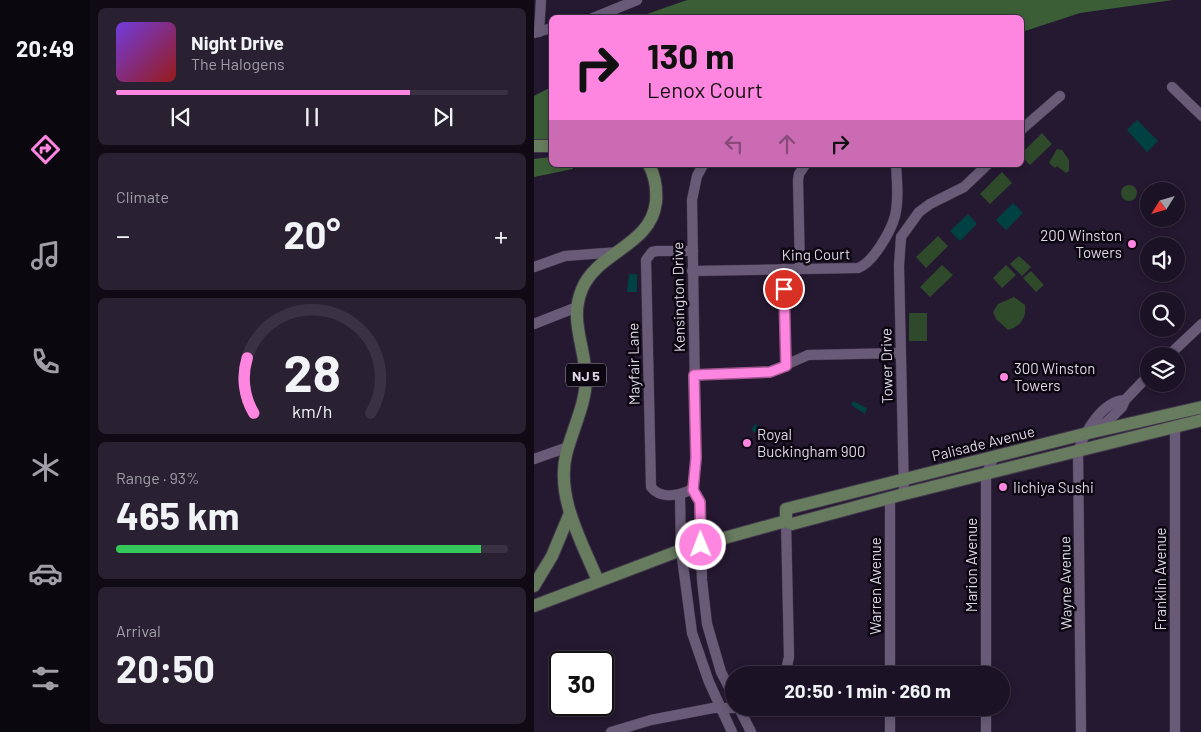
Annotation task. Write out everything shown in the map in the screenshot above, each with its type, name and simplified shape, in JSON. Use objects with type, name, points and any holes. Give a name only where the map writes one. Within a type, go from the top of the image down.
[{"type":"main road","points":[[534,146],[549,146]]},
{"type":"main road","name":"NJ 5","points":[[598,582],[570,513],[564,485],[568,447],[584,394],[586,380],[576,326],[576,307],[590,274],[620,252],[647,227],[655,207],[655,182],[650,167]]},
{"type":"main road","name":"Palisade Avenue","points":[[786,521],[786,509],[994,456],[1201,407]]},
{"type":"main road","points":[[1175,427],[1180,419],[1201,414]]},
{"type":"main road","name":"Palisade Avenue","points":[[534,606],[681,550],[786,521],[792,524],[890,497],[986,475],[1201,420]]},
{"type":"main road","points":[[534,586],[552,556],[570,513]]},
{"type":"street","points":[[537,32],[541,0]]},
{"type":"street","points":[[600,15],[637,0]]},
{"type":"street","points":[[1172,87],[1201,116]]},
{"type":"street","points":[[1024,126],[1060,96]]},
{"type":"street","name":"Kensington Drive","points":[[702,167],[697,176],[692,200],[696,458],[693,490],[700,502],[707,624],[725,678]]},
{"type":"street","points":[[800,269],[798,180],[804,167]]},
{"type":"street","name":"King Court","points":[[692,271],[858,268],[865,266],[877,251],[895,217],[897,200],[896,167]]},
{"type":"street","name":"Tower Drive","points":[[904,494],[900,353],[901,237],[919,212],[930,204],[964,187],[985,167]]},
{"type":"street","name":"Mayfair Lane","points":[[680,495],[660,494],[655,492],[650,483],[646,260],[652,252],[657,251],[693,251]]},
{"type":"street","points":[[534,268],[565,256],[620,252]]},
{"type":"street","points":[[783,269],[786,366]]},
{"type":"street","points":[[534,324],[576,307]]},
{"type":"street","points":[[1177,347],[1201,324]]},
{"type":"street","points":[[694,375],[770,372],[808,355],[900,353]]},
{"type":"street","points":[[1084,434],[1107,422],[1140,384]]},
{"type":"street","name":"Franklin Avenue","points":[[1175,427],[1175,732]]},
{"type":"street","name":"Wayne Avenue","points":[[1081,732],[1078,451],[1084,434]]},
{"type":"street","points":[[534,459],[568,447]]},
{"type":"street","name":"Marion Avenue","points":[[986,666],[986,475],[994,456]]},
{"type":"street","points":[[693,490],[680,495],[681,550],[692,633],[709,682],[732,732]]},
{"type":"street","name":"Warren Avenue","points":[[890,497],[890,666]]},
{"type":"street","points":[[786,521],[789,657],[787,666]]},
{"type":"street","points":[[612,732],[652,720],[713,708],[722,708]]},
{"type":"street","points":[[744,716],[751,732]]},
{"type":"street","points":[[890,716],[890,732]]},
{"type":"street","points":[[986,716],[986,732]]},
{"type":"shaded area","points":[[687,0],[1173,0],[1080,13],[1024,31],[1024,15],[644,15]]},
{"type":"shaded area","points":[[549,88],[549,146],[534,146],[534,96]]},
{"type":"shaded area","points":[[1137,120],[1158,141],[1147,152],[1127,130]]},
{"type":"shaded area","points":[[1042,133],[1052,144],[1030,165],[1024,159],[1024,151]]},
{"type":"shaded area","points":[[1057,149],[1062,150],[1069,160],[1069,171],[1066,173],[1049,163]]},
{"type":"shaded area","points":[[549,157],[549,167],[572,167],[573,169],[534,177],[534,159]]},
{"type":"shaded area","points":[[1002,172],[1012,183],[990,204],[980,194]]},
{"type":"shaded area","points":[[1129,185],[1135,187],[1137,193],[1135,199],[1129,201],[1123,199],[1121,193],[1123,187]]},
{"type":"shaded area","points":[[1013,203],[1023,213],[1006,230],[996,220]]},
{"type":"shaded area","points":[[968,214],[977,224],[960,241],[950,231]]},
{"type":"shaded area","points":[[938,236],[948,246],[926,268],[916,257]]},
{"type":"shaded area","points":[[1019,256],[1031,267],[1022,276],[1010,264]]},
{"type":"shaded area","points":[[942,265],[953,275],[930,297],[920,287]]},
{"type":"shaded area","points":[[1006,265],[1016,275],[1002,288],[993,278]]},
{"type":"shaded area","points":[[1031,271],[1044,285],[1036,292],[1023,278]]},
{"type":"shaded area","points":[[629,274],[637,274],[637,292],[627,292]]},
{"type":"shaded area","points":[[1014,297],[1025,305],[1025,314],[1022,321],[1016,327],[1008,330],[996,319],[993,312],[998,304]]},
{"type":"shaded area","points":[[909,313],[927,313],[927,341],[909,341]]},
{"type":"shaded area","points":[[853,401],[867,408],[865,414],[851,405]]},
{"type":"shaded area","points":[[755,424],[767,433],[765,438],[751,430]]},
{"type":"place","name":"200 Winston Towers","points":[[1132,244]]},
{"type":"place","name":"300 Winston Towers","points":[[1004,377]]},
{"type":"place","name":"Royal Buckingham 900","points":[[747,443]]},
{"type":"place","name":"Iichiya Sushi","points":[[1003,487]]},
{"type":"route","points":[[701,545],[700,499],[693,490],[696,458],[694,375],[770,372],[786,366],[784,289]]}]
